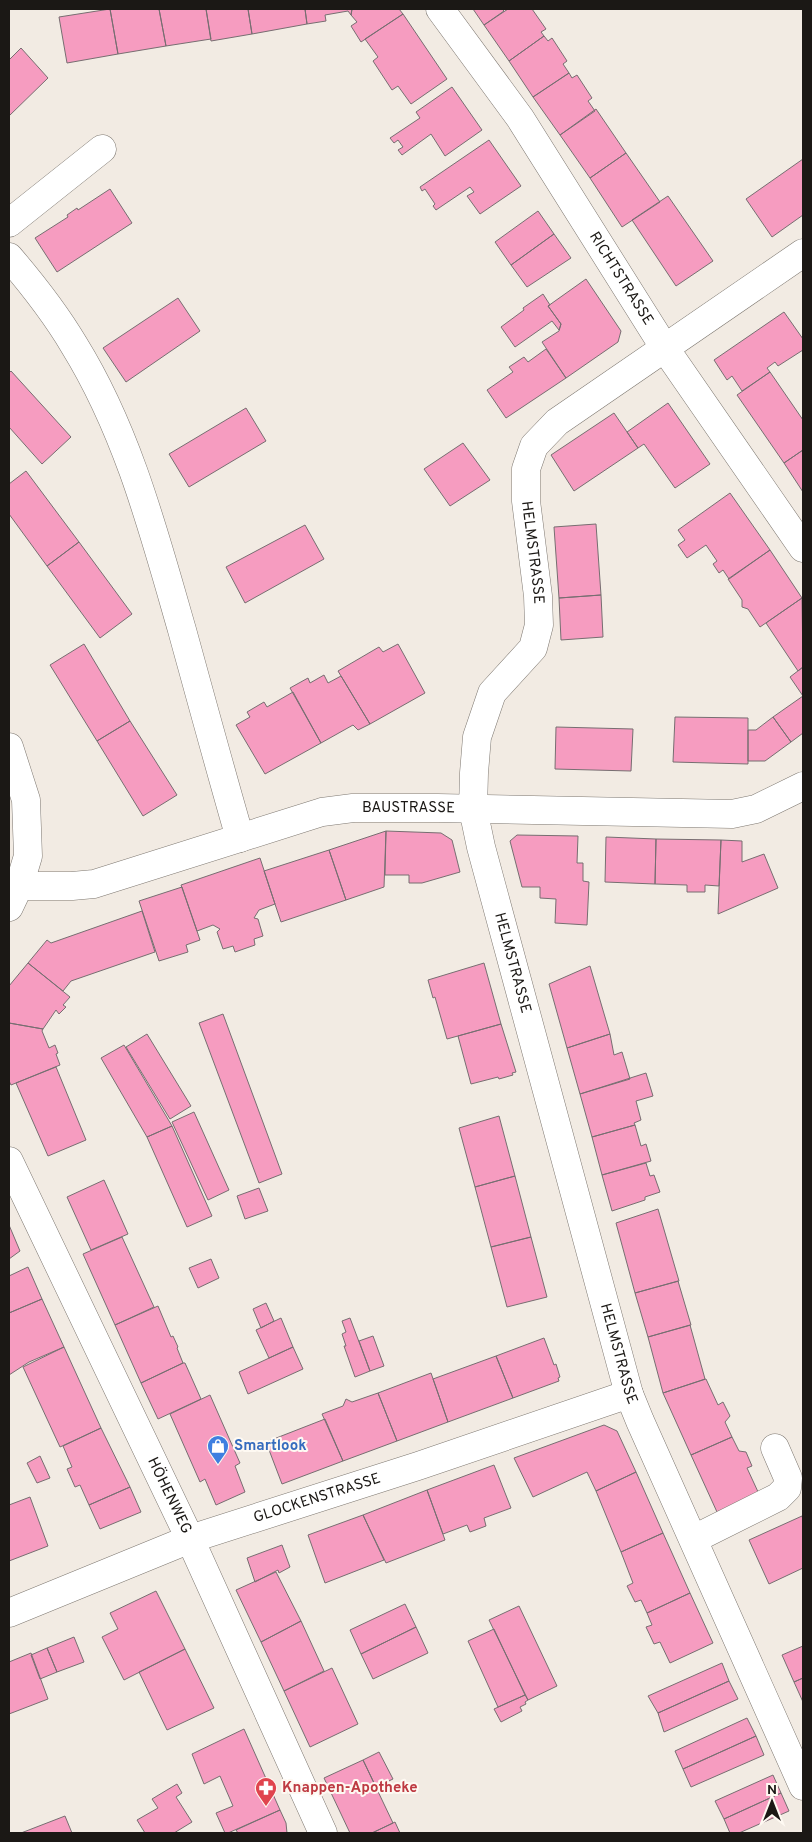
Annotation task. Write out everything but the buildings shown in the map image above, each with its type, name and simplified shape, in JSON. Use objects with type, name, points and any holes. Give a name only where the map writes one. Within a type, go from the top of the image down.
[{"type":"street","name":"RICHTSTRASSE","points":[[440,9],[520,118],[664,347],[803,548]]},
{"type":"street","points":[[9,223],[102,149]]},
{"type":"street","name":"HELMSTRASSE","points":[[803,253],[557,422],[534,446],[526,469],[526,500],[538,596],[539,625],[533,648],[492,693],[477,737],[473,809],[481,847],[630,1394],[640,1421],[803,1786]]},
{"type":"street","points":[[9,257],[45,300],[75,346],[104,401],[135,475],[161,553],[240,838]]},
{"type":"street","points":[[9,747],[26,800],[28,856],[14,897]]},
{"type":"street","name":"BAUSTRASSE","points":[[14,897],[72,886],[94,884],[322,812],[353,808],[732,814],[756,809],[803,786]]},
{"type":"street","name":"HÖHENWEG","points":[[9,1161],[190,1539],[323,1833]]},
{"type":"street","name":"GLOCKENSTRASSE","points":[[9,1613],[190,1539],[418,1466],[630,1394]]},
{"type":"street","points":[[694,1539],[778,1497],[787,1488],[788,1478],[776,1448]]},
{"type":"place","name":"Smartlook","points":[[218,1465]]},
{"type":"place","name":"Knappen-Apotheke","points":[[266,1807]]}]
